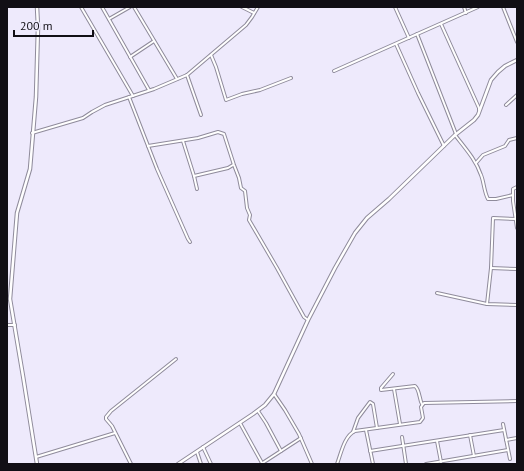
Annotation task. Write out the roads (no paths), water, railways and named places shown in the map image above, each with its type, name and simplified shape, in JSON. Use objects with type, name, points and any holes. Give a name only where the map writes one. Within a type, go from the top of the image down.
[{"type":"street","points":[[37,7],[38,27],[36,97],[30,169],[16,213],[9,299],[15,325],[37,464]]},
{"type":"street","points":[[82,7],[133,96]]},
{"type":"street","points":[[102,7],[149,90]]},
{"type":"street","points":[[109,19],[130,7]]},
{"type":"street","points":[[134,7],[176,79]]},
{"type":"street","points":[[242,7],[254,13]]},
{"type":"street","points":[[32,133],[83,118],[105,105],[187,75],[246,25],[258,7]]},
{"type":"street","points":[[395,7],[409,38]]},
{"type":"street","points":[[464,7],[466,12]]},
{"type":"street","points":[[334,71],[478,7]]},
{"type":"street","points":[[503,7],[517,42]]},
{"type":"street","points":[[178,464],[265,405],[274,394],[308,320],[338,263],[362,223],[478,115],[480,108],[441,24]]},
{"type":"street","points":[[417,34],[456,135],[476,163],[488,199],[496,199],[513,195]]},
{"type":"street","points":[[130,57],[154,41]]},
{"type":"street","points":[[396,44],[444,146]]},
{"type":"street","points":[[211,54],[226,100],[242,94],[260,90],[291,78]]},
{"type":"street","points":[[478,115],[492,80],[505,66],[517,60]]},
{"type":"street","points":[[187,75],[200,115]]},
{"type":"street","points":[[506,105],[517,95]]},
{"type":"street","points":[[129,97],[148,146],[190,242]]},
{"type":"street","points":[[148,146],[218,132],[224,134],[241,188],[245,191],[247,208],[250,215],[249,220],[304,317],[308,320]]},
{"type":"street","points":[[476,163],[483,155],[505,146],[509,140],[517,138]]},
{"type":"street","points":[[183,140],[197,190]]},
{"type":"street","points":[[194,176],[228,168],[234,165]]},
{"type":"street","points":[[517,187],[513,189],[517,228]]},
{"type":"street","points":[[487,304],[491,268],[493,218],[516,219]]},
{"type":"street","points":[[491,268],[517,269]]},
{"type":"street","points":[[437,293],[487,304],[517,305]]},
{"type":"street","points":[[7,325],[15,325]]},
{"type":"street","points":[[131,464],[112,426],[106,419],[106,416],[176,359]]},
{"type":"street","points":[[337,464],[349,435],[354,432],[419,422],[422,420],[422,404],[418,389],[415,386],[382,391],[380,389],[393,374]]},
{"type":"street","points":[[394,389],[400,424]]},
{"type":"street","points":[[274,394],[301,438],[312,464]]},
{"type":"street","points":[[422,404],[517,401]]},
{"type":"street","points":[[354,432],[358,418],[370,402],[373,404],[377,428]]},
{"type":"street","points":[[258,410],[281,451]]},
{"type":"street","points":[[240,423],[262,464],[301,438]]},
{"type":"street","points":[[503,424],[510,459]]},
{"type":"street","points":[[366,430],[372,464]]},
{"type":"street","points":[[370,451],[504,430]]},
{"type":"street","points":[[36,457],[115,433]]},
{"type":"street","points":[[470,435],[474,456]]},
{"type":"street","points":[[402,437],[406,464]]},
{"type":"street","points":[[506,440],[517,438]]},
{"type":"street","points":[[437,441],[441,462]]},
{"type":"street","points":[[203,447],[211,464]]},
{"type":"street","points":[[426,464],[508,450]]},
{"type":"street","points":[[196,452],[201,464]]}]
